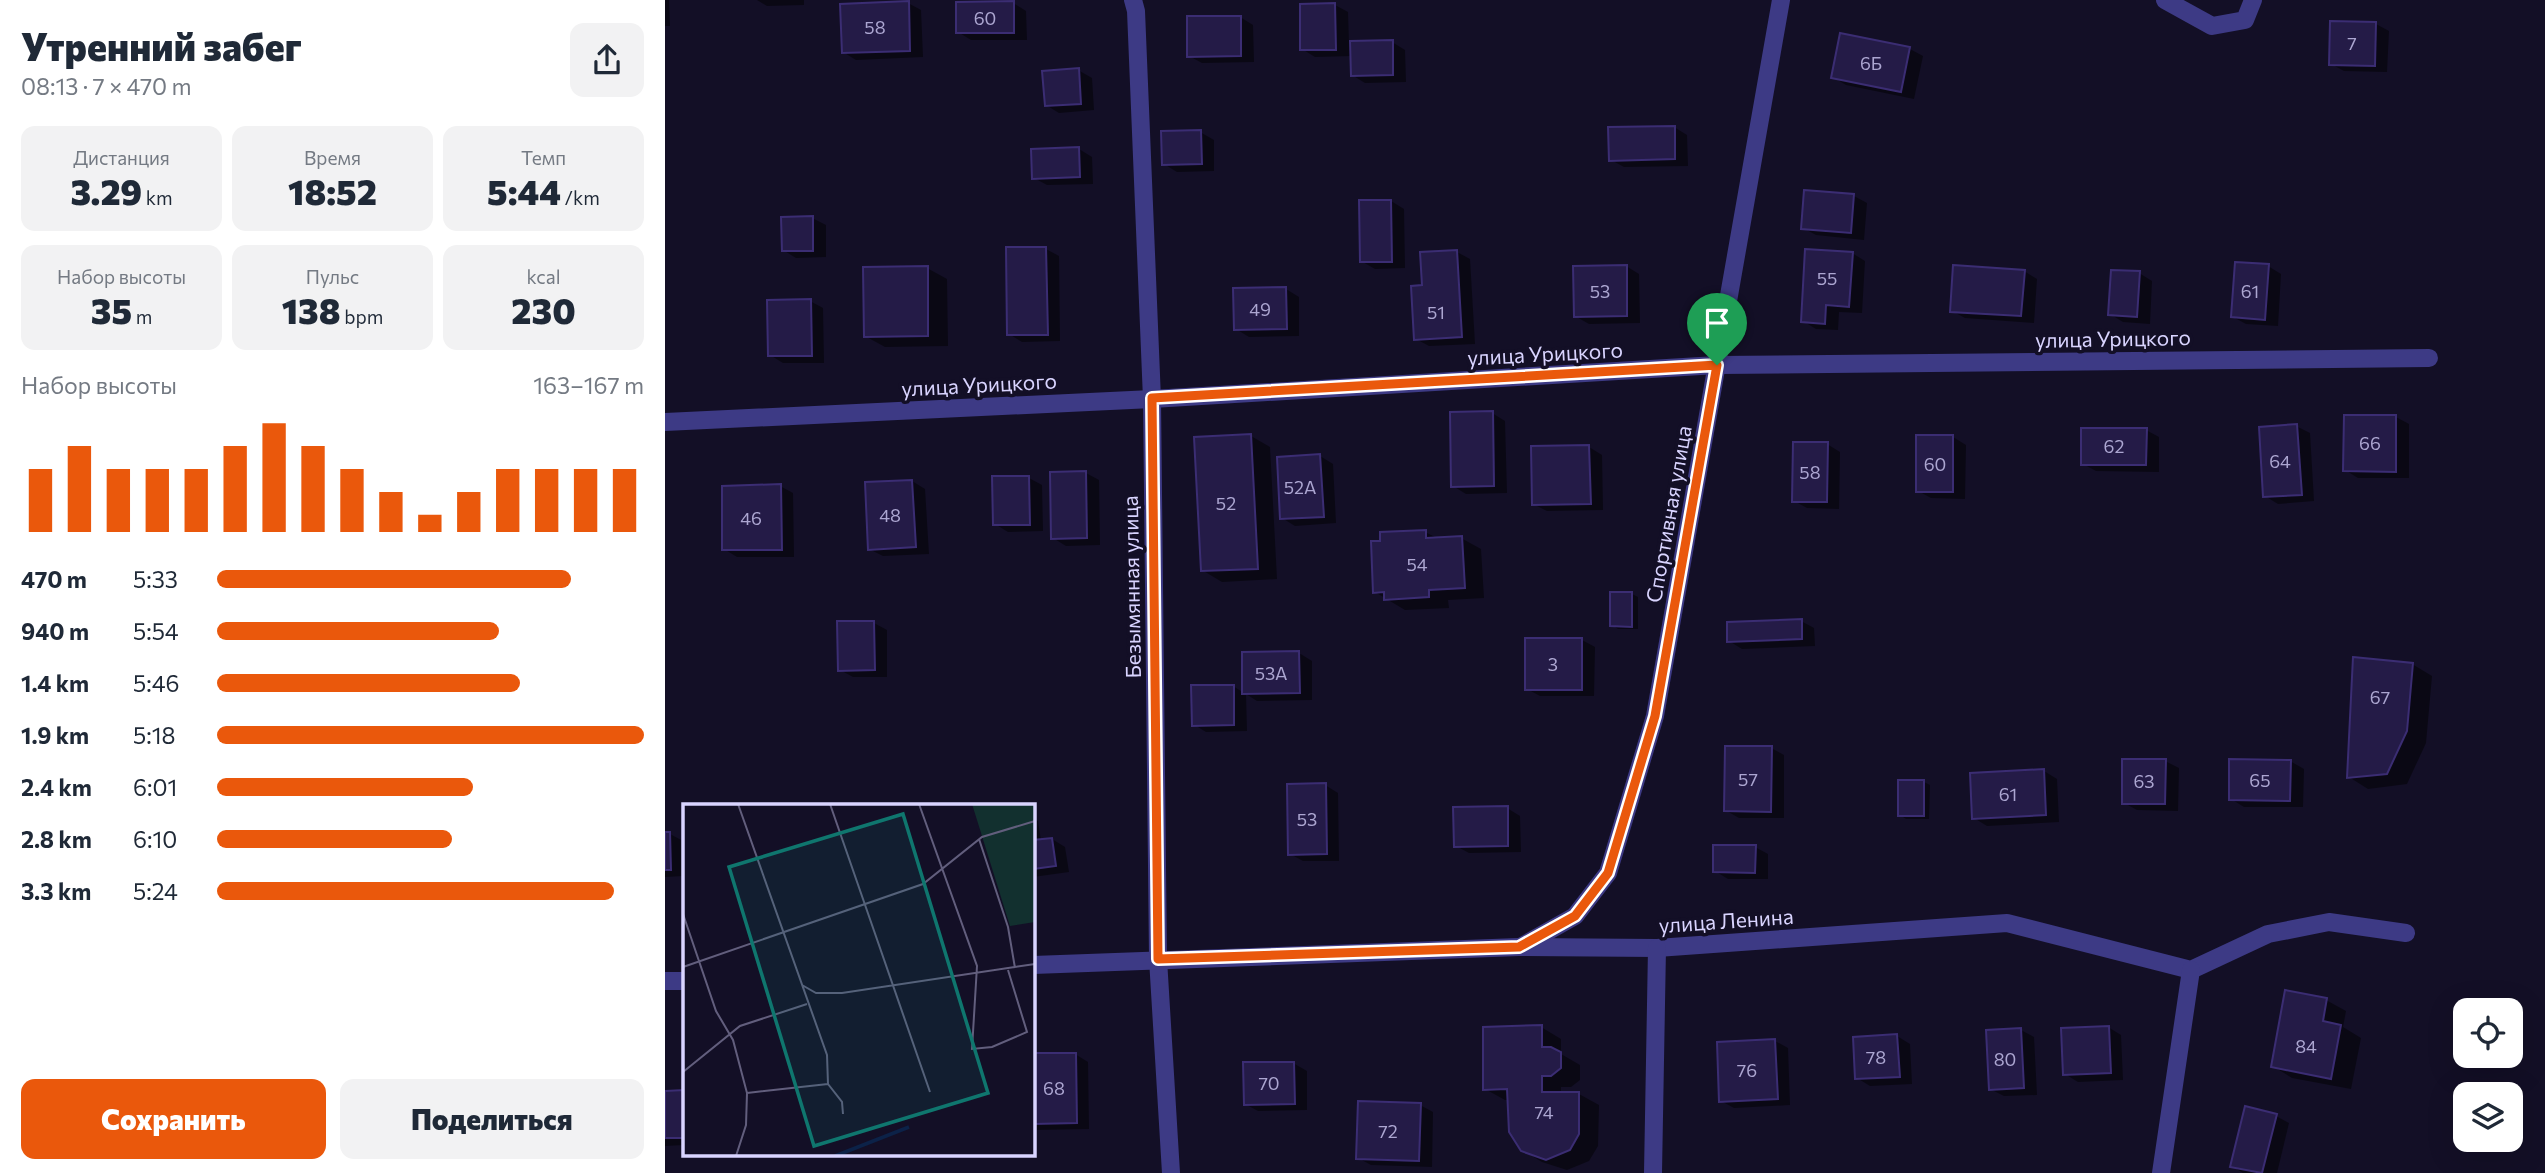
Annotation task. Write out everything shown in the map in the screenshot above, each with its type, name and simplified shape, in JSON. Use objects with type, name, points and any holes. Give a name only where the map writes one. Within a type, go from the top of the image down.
[{"type":"street","name":"Безымянная улица","points":[[1133,0],[1136,11],[1152,398],[1158,959],[1171,1173]]},
{"type":"street","name":"Спортивная улица","points":[[1519,947],[1575,916],[1608,873],[1655,716],[1781,0]]},
{"type":"street","points":[[2165,0],[2212,26],[2245,20],[2253,0]]},
{"type":"street","name":"улица Урицкого","points":[[665,422],[1152,398],[1717,365],[2429,358]]},
{"type":"street","points":[[2161,1173],[2191,970],[2268,934],[2329,922],[2406,933]]},
{"type":"street","name":"улица Ленина","points":[[1034,965],[1519,947],[1657,948],[2007,923],[2191,970]]},
{"type":"street","points":[[1653,1173],[1657,948]]},
{"type":"street","points":[[665,981],[683,981]]},
{"type":"building","points":[[909,1],[910,51],[842,53],[840,4]]},
{"type":"building","points":[[1014,1],[1014,33],[956,33],[956,2]]},
{"type":"building","points":[[1335,3],[1336,50],[1300,50],[1300,4]]},
{"type":"building","points":[[1187,16],[1241,16],[1241,56],[1187,57]]},
{"type":"building","points":[[2330,21],[2376,22],[2375,66],[2329,65]]},
{"type":"building","points":[[1840,33],[1910,47],[1901,92],[1831,78]]},
{"type":"building","points":[[1393,40],[1393,75],[1351,76],[1350,41]]},
{"type":"building","points":[[1079,68],[1081,104],[1045,106],[1042,71]]},
{"type":"building","points":[[1675,126],[1675,159],[1609,161],[1608,127]]},
{"type":"building","points":[[1201,130],[1202,164],[1162,165],[1161,131]]},
{"type":"building","points":[[1079,147],[1080,177],[1032,179],[1031,149]]},
{"type":"building","points":[[1804,190],[1854,194],[1851,233],[1801,229]]},
{"type":"building","points":[[1359,200],[1391,200],[1392,262],[1360,262]]},
{"type":"building","points":[[813,216],[813,251],[782,251],[781,217]]},
{"type":"building","points":[[1006,247],[1046,247],[1048,335],[1007,335]]},
{"type":"building","points":[[1805,249],[1853,252],[1849,307],[1826,305],[1825,324],[1801,322]]},
{"type":"building","points":[[1457,250],[1462,337],[1414,340],[1411,286],[1422,285],[1420,252]]},
{"type":"building","points":[[2235,262],[2269,264],[2265,320],[2231,317]]},
{"type":"building","points":[[1627,265],[1627,316],[1574,317],[1573,266]]},
{"type":"building","points":[[1953,265],[2025,270],[2021,316],[1950,312]]},
{"type":"building","points":[[928,266],[928,336],[864,337],[863,267]]},
{"type":"building","points":[[2111,270],[2140,271],[2137,317],[2108,315]]},
{"type":"building","points":[[1286,287],[1287,329],[1234,330],[1233,288]]},
{"type":"building","points":[[811,299],[812,356],[768,356],[767,300]]},
{"type":"building","points":[[1493,411],[1494,486],[1451,487],[1450,412]]},
{"type":"building","points":[[2344,415],[2396,415],[2396,472],[2343,471]]},
{"type":"building","points":[[2297,424],[2302,495],[2263,497],[2259,427]]},
{"type":"building","points":[[2081,428],[2147,428],[2146,465],[2081,465]]},
{"type":"building","points":[[1251,434],[1258,569],[1201,571],[1194,437]]},
{"type":"building","points":[[1916,435],[1953,435],[1953,492],[1916,492]]},
{"type":"building","points":[[1793,442],[1828,442],[1827,502],[1792,502]]},
{"type":"building","points":[[1589,445],[1591,504],[1532,505],[1531,446]]},
{"type":"building","points":[[1320,454],[1324,517],[1280,519],[1277,457]]},
{"type":"building","points":[[1086,471],[1087,538],[1051,539],[1050,472]]},
{"type":"building","points":[[992,476],[1029,476],[1030,525],[993,525]]},
{"type":"building","points":[[912,480],[916,547],[868,550],[865,482]]},
{"type":"building","points":[[781,484],[782,550],[722,550],[722,486]]},
{"type":"building","points":[[1426,530],[1426,538],[1462,536],[1465,588],[1429,590],[1429,597],[1384,600],[1384,592],[1373,593],[1371,541],[1380,541],[1380,532]]},
{"type":"building","points":[[1610,592],[1632,592],[1632,627],[1610,626]]},
{"type":"building","points":[[1802,619],[1802,639],[1727,642],[1727,622]]},
{"type":"building","points":[[837,621],[874,621],[875,670],[838,671]]},
{"type":"building","points":[[1525,638],[1582,638],[1582,690],[1525,690]]},
{"type":"building","points":[[1299,651],[1300,693],[1242,694],[1242,652]]},
{"type":"building","points":[[2353,657],[2413,663],[2407,731],[2387,774],[2347,778]]},
{"type":"building","points":[[1191,685],[1234,685],[1234,725],[1192,726]]},
{"type":"building","points":[[1725,746],[1772,746],[1771,812],[1724,811]]},
{"type":"building","points":[[2122,759],[2166,759],[2165,804],[2122,804]]},
{"type":"building","points":[[2229,759],[2291,760],[2290,801],[2229,800]]},
{"type":"building","points":[[2044,769],[2046,815],[1972,819],[1970,773]]},
{"type":"building","points":[[1898,780],[1924,780],[1924,816],[1898,816]]},
{"type":"building","points":[[1326,783],[1327,854],[1288,855],[1287,784]]},
{"type":"building","points":[[1508,806],[1508,846],[1454,847],[1453,807]]},
{"type":"building","points":[[665,832],[670,832],[671,870],[665,870]]},
{"type":"building","points":[[1052,838],[1056,866],[1034,869],[1034,840]]},
{"type":"building","points":[[1713,845],[1756,845],[1755,873],[1713,872]]},
{"type":"building","points":[[2285,990],[2327,998],[2323,1021],[2341,1025],[2331,1079],[2271,1067]]},
{"type":"building","points":[[1542,1025],[1542,1047],[1551,1047],[1561,1052],[1561,1068],[1551,1076],[1542,1076],[1542,1092],[1579,1092],[1579,1134],[1570,1150],[1546,1160],[1521,1151],[1509,1132],[1507,1089],[1483,1090],[1483,1027]]},
{"type":"building","points":[[2109,1026],[2111,1073],[2063,1075],[2061,1028]]},
{"type":"building","points":[[2021,1028],[2024,1088],[1989,1090],[1986,1030]]},
{"type":"building","points":[[1897,1034],[1900,1077],[1855,1079],[1853,1037]]},
{"type":"building","points":[[1775,1039],[1778,1099],[1719,1102],[1717,1042]]},
{"type":"building","points":[[1034,1053],[1076,1053],[1077,1123],[1034,1124]]},
{"type":"building","points":[[1243,1062],[1294,1062],[1295,1104],[1244,1105]]},
{"type":"building","points":[[683,1090],[683,1138],[665,1138],[665,1091]]},
{"type":"building","points":[[1358,1101],[1421,1103],[1419,1161],[1356,1159]]},
{"type":"building","points":[[2245,1106],[2277,1114],[2262,1173],[2230,1167]]},
{"type":"route","points":[[1717,365],[1655,716],[1608,873],[1575,916],[1519,947],[1158,959],[1152,398],[1717,365]]}]
